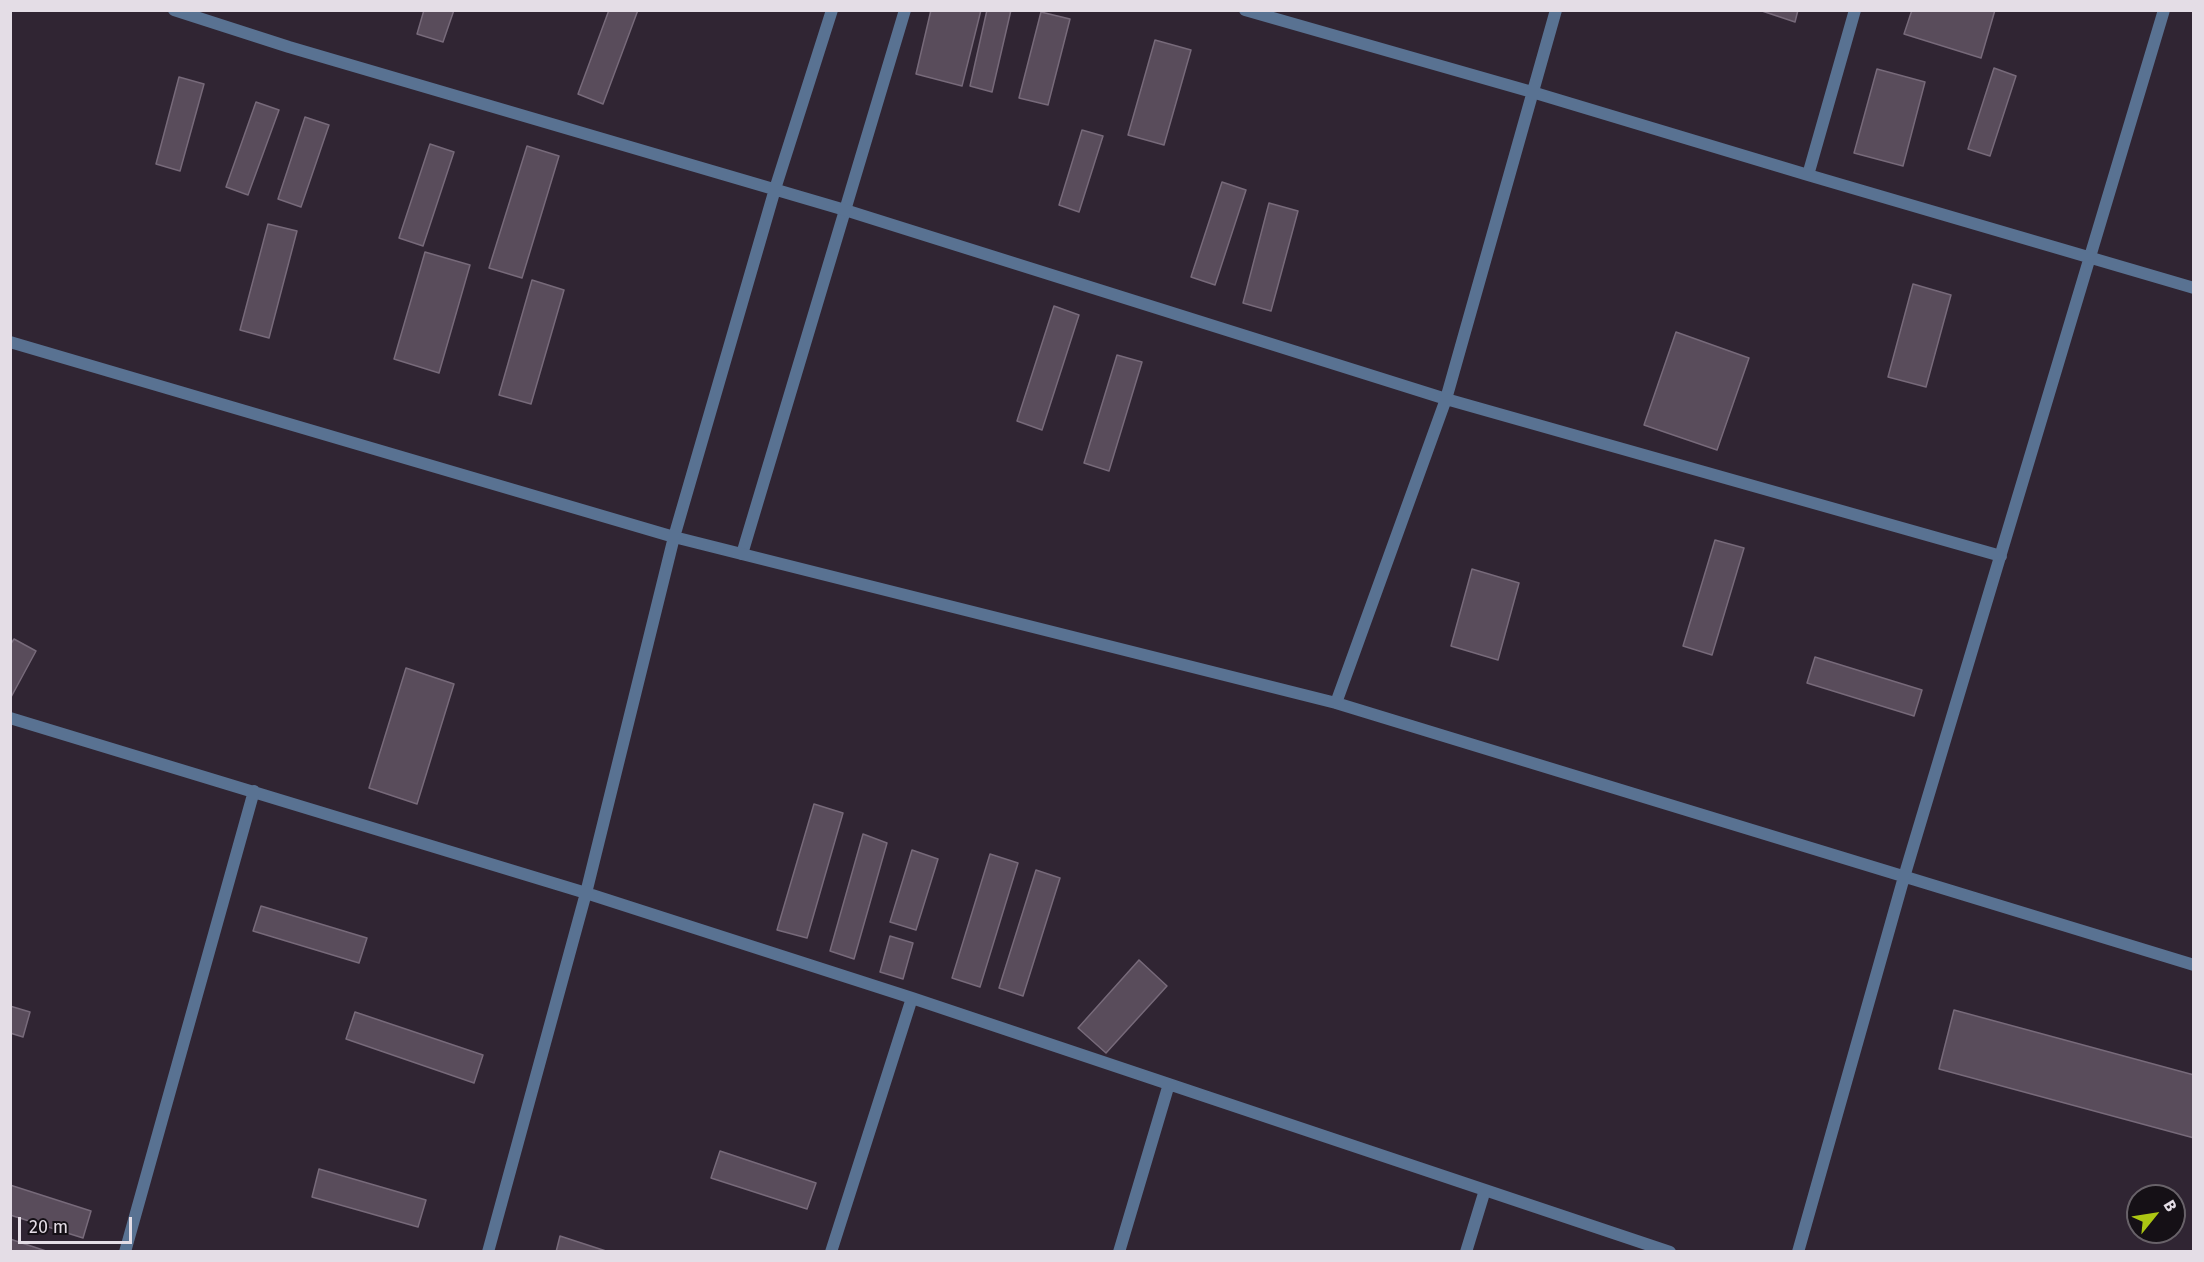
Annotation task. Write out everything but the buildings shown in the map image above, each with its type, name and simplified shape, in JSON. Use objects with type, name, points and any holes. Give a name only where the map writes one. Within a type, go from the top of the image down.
[{"type":"street","points":[[174,10],[289,47],[845,210],[1446,399],[2001,556]]},
{"type":"street","points":[[488,1251],[586,892],[674,537],[775,189],[832,10]]},
{"type":"street","points":[[742,554],[905,10]]},
{"type":"street","points":[[1245,10],[1532,92],[1808,176],[2193,288]]},
{"type":"street","points":[[1336,703],[1446,399],[1556,10]]},
{"type":"street","points":[[1808,176],[1855,10]]},
{"type":"street","points":[[1798,1251],[1904,877],[2164,10]]},
{"type":"street","points":[[10,342],[674,537],[1336,703],[2193,965]]},
{"type":"street","points":[[10,718],[586,892],[912,998],[1670,1251]]},
{"type":"street","points":[[125,1251],[254,791]]},
{"type":"street","points":[[831,1251],[912,998]]},
{"type":"street","points":[[1119,1251],[1169,1084]]},
{"type":"street","points":[[1466,1251],[1485,1190]]}]
